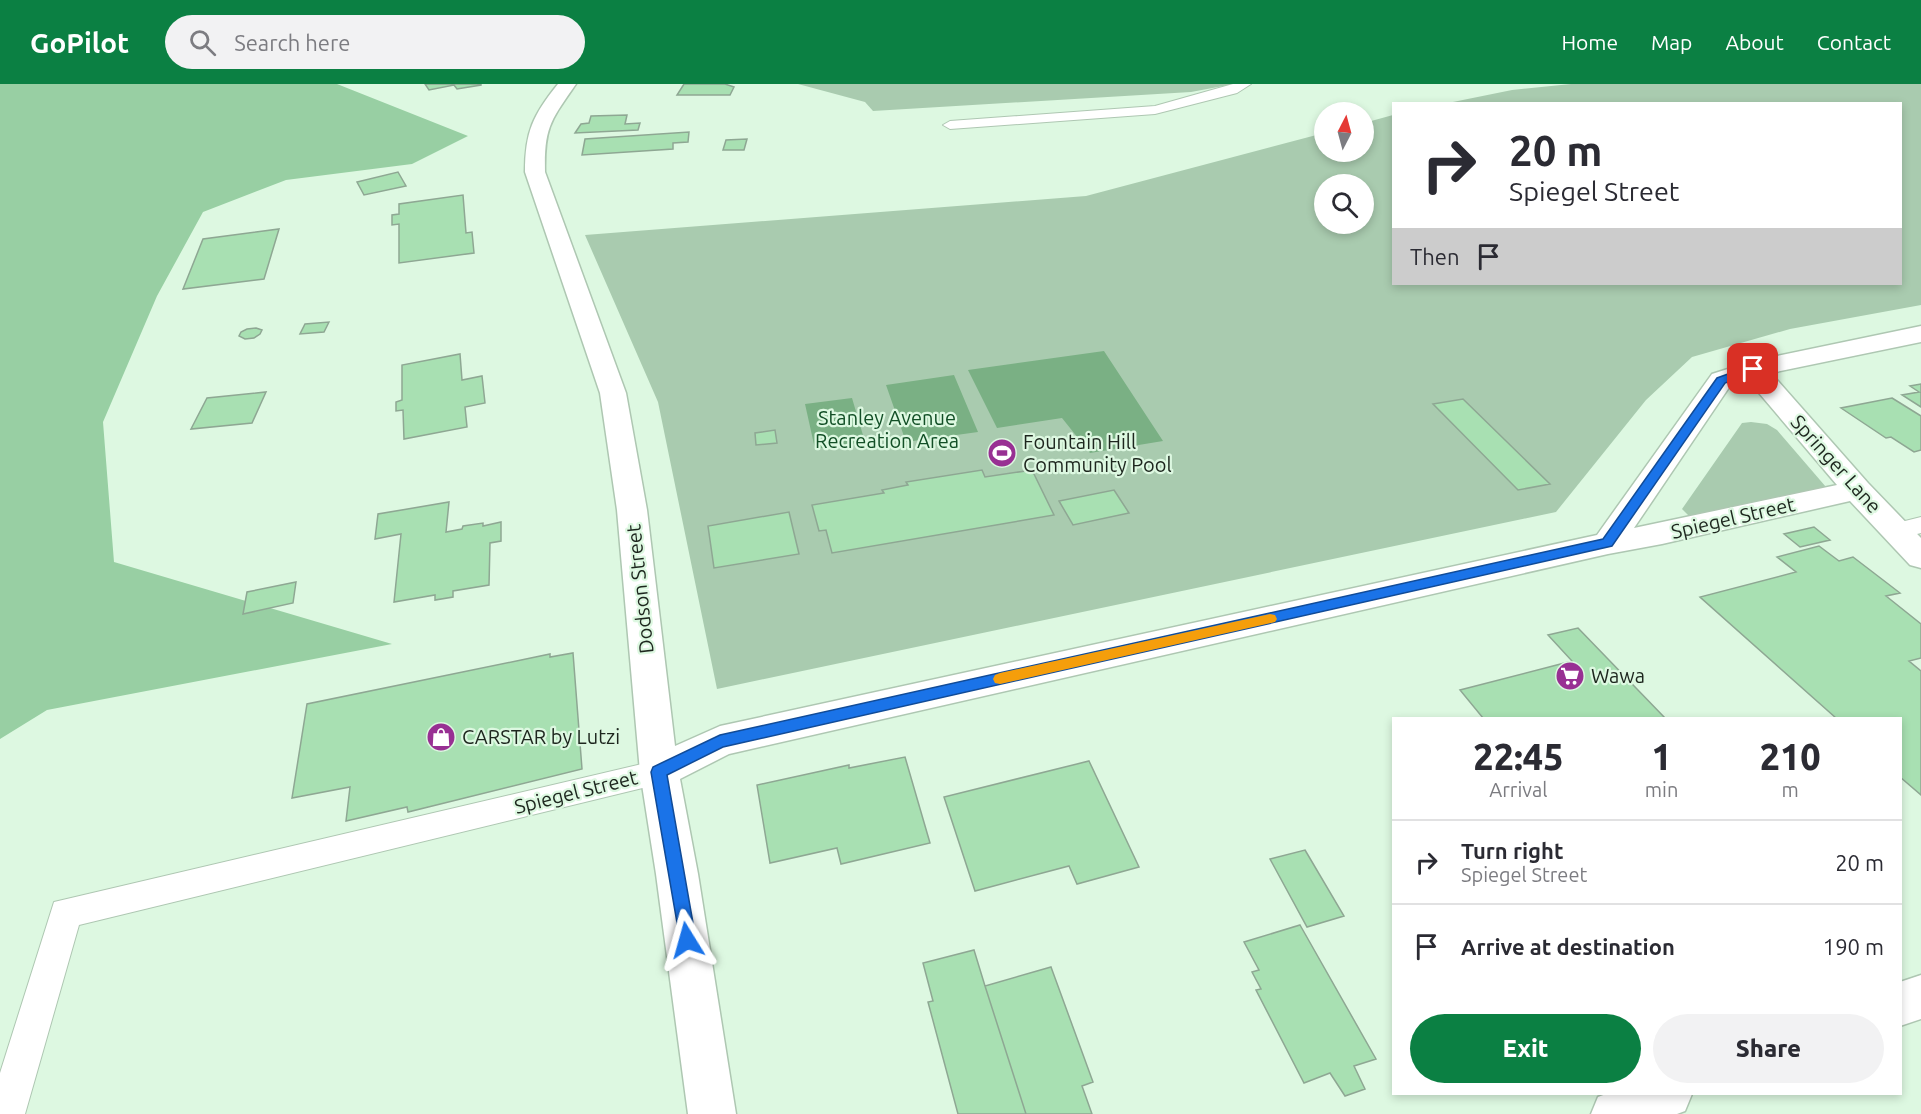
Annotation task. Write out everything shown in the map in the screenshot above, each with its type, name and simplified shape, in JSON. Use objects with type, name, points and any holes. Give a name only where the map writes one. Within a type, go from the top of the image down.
[{"type":"street","name":"Dodson Street","points":[[567,84],[545,112],[535,135],[536,172],[613,393],[632,510],[659,772],[678,874],[712,1114]]},
{"type":"street","points":[[1608,543],[1721,380],[1753,369],[1921,334]]},
{"type":"street","name":"Springer Lane","points":[[1753,369],[1857,490],[1909,528],[1921,557]]},
{"type":"street","name":"Spiegel Street","points":[[659,772],[720,741],[1608,543],[1662,534],[1857,490]]},
{"type":"street","points":[[1902,1003],[1921,997]]},
{"type":"street","points":[[1615,1114],[1665,1095]]},
{"type":"lane","points":[[950,125],[1155,110],[1232,90],[1244,84]]},
{"type":"lane","name":"Spiegel Street","points":[[6,1114],[66,913],[659,772]]},
{"type":"green space","points":[[798,84],[1234,84],[1191,92],[873,111],[865,102]]},
{"type":"green space","name":"Stanley Avenue Recreation Area","points":[[1571,84],[1921,84],[1921,305],[1790,329],[1692,357],[1646,400],[1556,512],[717,689],[658,402],[585,235],[1086,196],[1314,136],[1314,162],[1374,162],[1374,120],[1392,115],[1392,285],[1902,285],[1902,102],[1453,102],[1512,90]]},
{"type":"green space","points":[[1742,423],[1767,424],[1777,430],[1826,487],[1690,517],[1682,509]]},
{"type":"shaded area","points":[[0,84],[337,84],[468,136],[412,164],[286,180],[203,212],[157,296],[103,422],[114,562],[392,644],[47,710],[0,739]]},
{"type":"shaded area","points":[[1104,351],[1163,441],[1090,453],[1062,418],[997,428],[968,370]]},
{"type":"shaded area","points":[[954,375],[978,432],[906,442],[886,385]]},
{"type":"shaded area","points":[[852,398],[865,442],[815,449],[805,404]]},
{"type":"building","points":[[425,84],[481,85],[457,89],[454,85],[429,90]]},
{"type":"building","points":[[684,84],[725,84],[734,87],[730,95],[677,95]]},
{"type":"building","points":[[627,115],[625,124],[640,123],[638,130],[575,133],[581,124],[589,123],[591,116]]},
{"type":"building","points":[[689,132],[688,142],[673,143],[673,149],[582,155],[585,139]]},
{"type":"building","points":[[747,139],[744,150],[723,150],[726,140]]},
{"type":"building","points":[[398,172],[406,186],[364,195],[357,182]]},
{"type":"building","points":[[463,195],[466,233],[472,232],[474,253],[399,263],[399,224],[392,225],[392,215],[399,214],[399,204]]},
{"type":"building","points":[[279,229],[264,279],[183,289],[203,239]]},
{"type":"building","points":[[329,322],[324,332],[300,334],[305,324]]},
{"type":"building","points":[[247,329],[262,330],[254,338],[245,339],[239,336]]},
{"type":"building","points":[[460,354],[462,380],[482,376],[485,403],[465,407],[467,427],[404,439],[403,410],[396,411],[396,402],[402,400],[402,365]]},
{"type":"building","points":[[1921,384],[1921,407],[1902,395],[1919,392],[1910,386]]},
{"type":"building","points":[[266,392],[252,423],[191,429],[207,398]]},
{"type":"building","points":[[1892,398],[1921,416],[1921,450],[1914,452],[1891,437],[1886,438],[1841,408]]},
{"type":"building","points":[[1463,399],[1550,484],[1518,490],[1433,404]]},
{"type":"building","points":[[775,430],[777,443],[756,445],[755,433]]},
{"type":"building","points":[[982,470],[985,477],[1032,470],[1054,515],[832,553],[826,530],[819,531],[812,505],[884,493],[882,490],[908,485],[906,482]]},
{"type":"building","points":[[1114,490],[1129,513],[1073,525],[1059,501]]},
{"type":"building","points":[[449,502],[446,532],[462,529],[463,526],[483,523],[483,526],[501,522],[501,541],[490,543],[489,585],[453,591],[453,597],[435,600],[435,595],[394,602],[401,534],[375,539],[378,514]]},
{"type":"building","points":[[789,512],[799,554],[714,568],[708,526]]},
{"type":"building","points":[[1814,527],[1830,540],[1800,547],[1784,534]]},
{"type":"building","points":[[1819,546],[1839,561],[1853,557],[1900,593],[1886,596],[1921,624],[1921,658],[1909,661],[1921,671],[1921,795],[1902,779],[1902,717],[1835,717],[1700,597],[1796,572],[1777,557]]},
{"type":"building","points":[[296,582],[293,603],[243,614],[247,592]]},
{"type":"building","name":"Wawa","points":[[1578,628],[1664,717],[1482,717],[1460,690],[1572,661],[1548,635]]},
{"type":"building","name":"CARSTAR by Lutzi","points":[[573,653],[582,769],[408,812],[407,807],[346,821],[350,787],[292,798],[307,704],[550,654],[550,657]]},
{"type":"building","points":[[905,757],[930,843],[841,864],[837,848],[770,863],[757,785],[849,765],[849,768]]},
{"type":"building","points":[[1089,761],[1139,867],[1077,884],[1069,866],[975,891],[944,797]]},
{"type":"building","points":[[1305,850],[1344,916],[1307,927],[1270,859]]},
{"type":"building","points":[[1300,925],[1376,1059],[1354,1066],[1365,1089],[1345,1096],[1330,1073],[1304,1083],[1256,990],[1261,989],[1252,972],[1259,970],[1244,942]]},
{"type":"building","points":[[974,950],[1026,1114],[958,1114],[928,1002],[933,1001],[923,963]]},
{"type":"building","points":[[1051,967],[1093,1082],[1082,1086],[1092,1114],[1026,1114],[985,986]]},
{"type":"slow traffic","points":[[1000,679],[1270,619]]},
{"type":"place","name":"Fountain Hill Community Pool","points":[[1002,453]]},
{"type":"place","name":"Wawa","points":[[1570,676]]},
{"type":"place","name":"CARSTAR by Lutzi","points":[[441,737]]},
{"type":"route","points":[[687,940],[678,874],[659,772],[720,741],[1608,543],[1721,380],[1753,369]]}]
